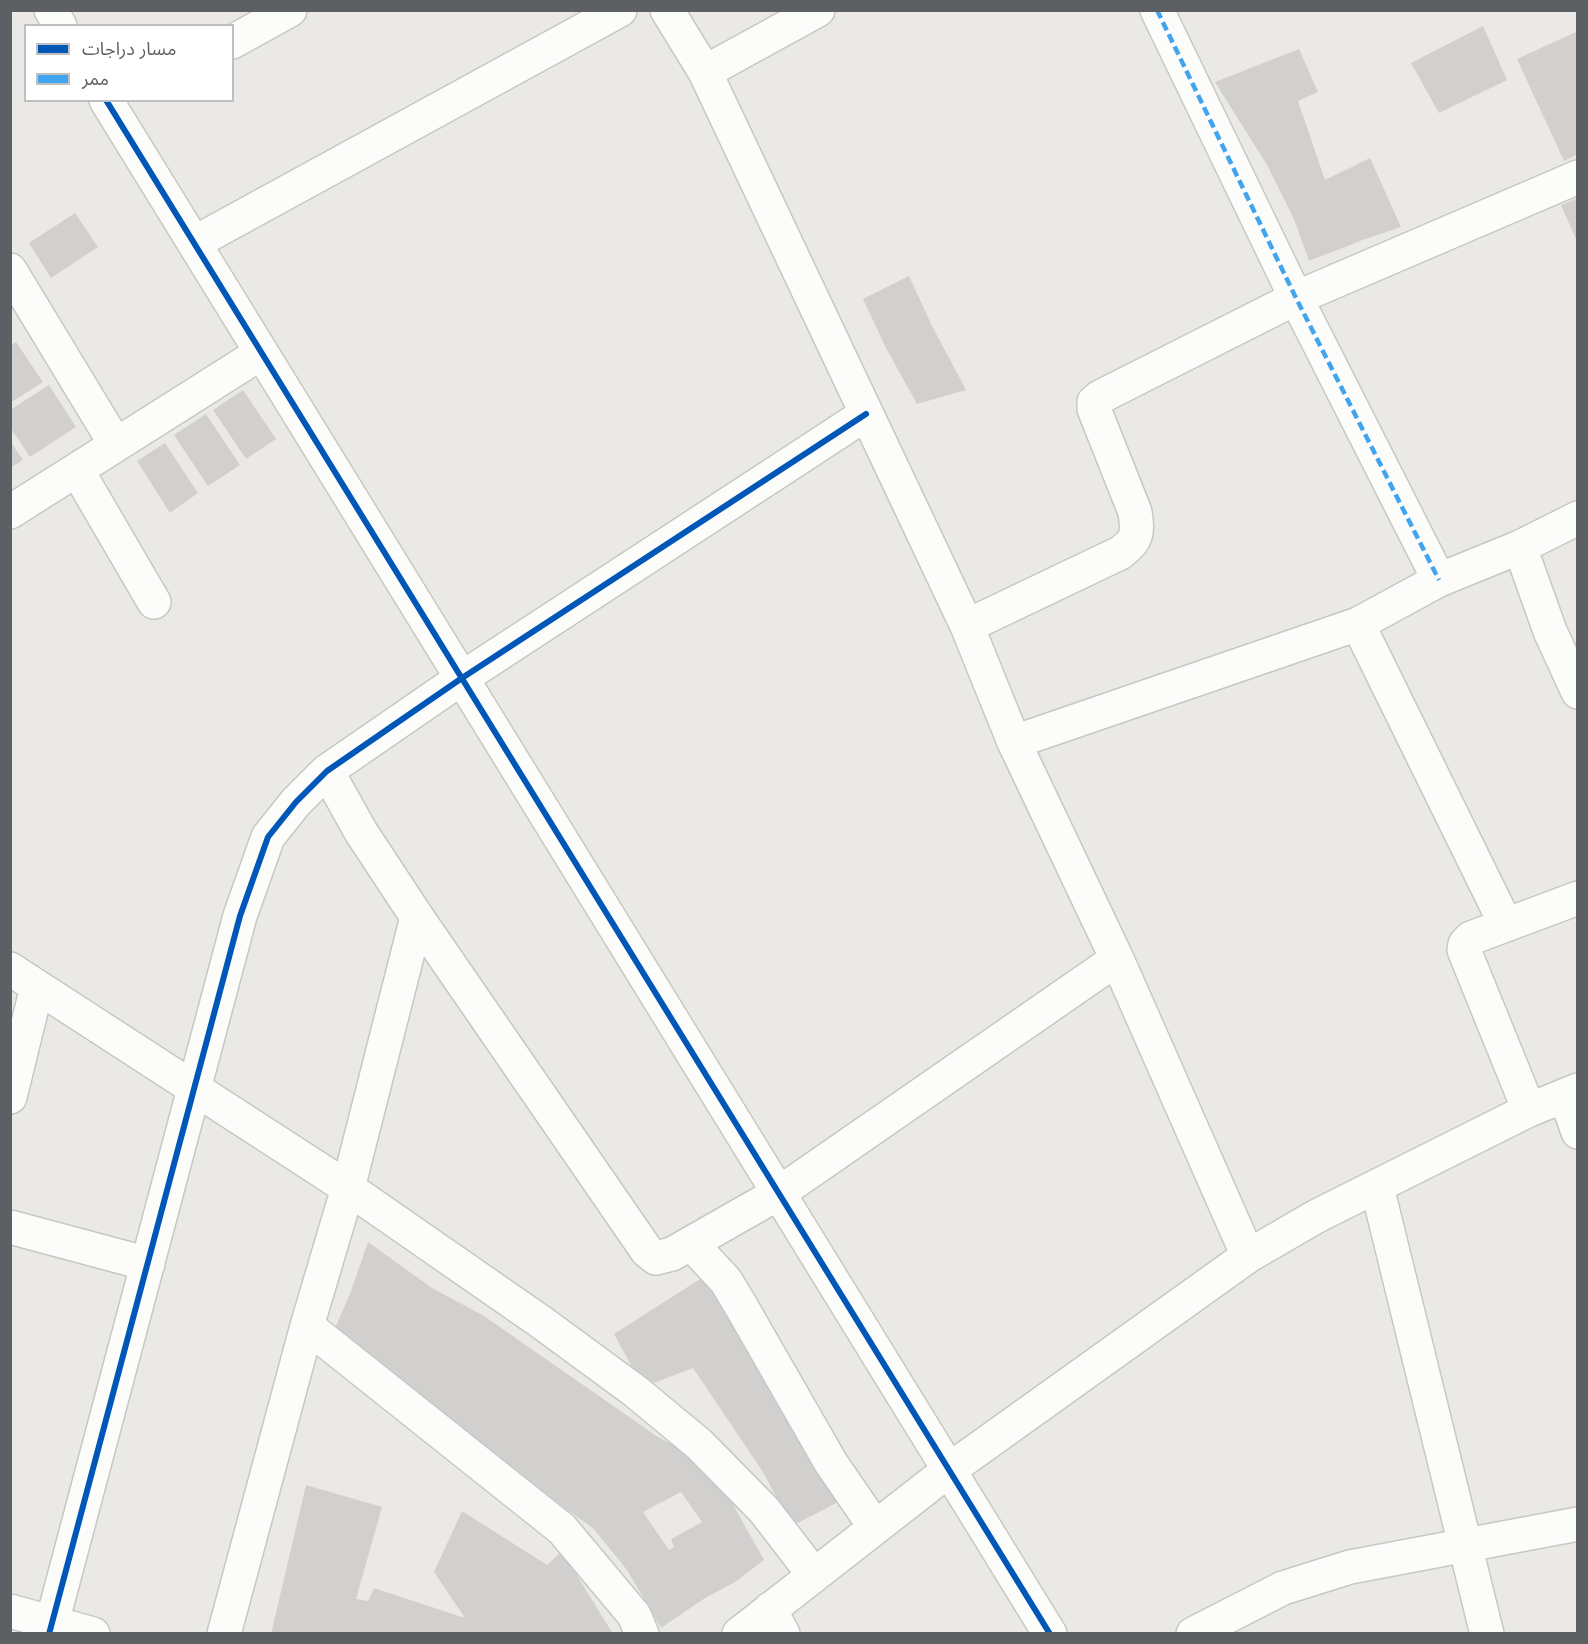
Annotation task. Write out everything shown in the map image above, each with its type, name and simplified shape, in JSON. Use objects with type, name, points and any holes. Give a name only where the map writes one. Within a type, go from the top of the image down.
[{"type":"street","points":[[51,10],[59,24]]},
{"type":"street","points":[[234,41],[290,10]]},
{"type":"street","points":[[194,243],[620,10]]},
{"type":"street","points":[[667,10],[705,72],[967,626],[1014,742],[1117,959],[1248,1256]]},
{"type":"street","points":[[705,72],[818,10]]},
{"type":"street","points":[[1157,10],[1296,298],[1439,580]]},
{"type":"street","points":[[115,104],[194,243],[1050,1634]]},
{"type":"street","points":[[967,626],[1120,552],[1132,543],[1137,529],[1136,512],[1094,409],[1094,402],[1100,397],[1296,298],[1578,177]]},
{"type":"street","points":[[10,270],[116,445]]},
{"type":"street","points":[[10,512],[261,352]]},
{"type":"street","points":[[50,1628],[240,916],[268,837],[296,802],[327,771],[462,678],[866,414]]},
{"type":"street","points":[[77,470],[154,602]]},
{"type":"street","points":[[1014,742],[1358,624],[1439,580],[1520,547],[1578,518]]},
{"type":"street","points":[[1520,547],[1564,625],[1578,692]]},
{"type":"street","points":[[1358,624],[1506,925]]},
{"type":"street","points":[[327,771],[361,832],[417,917],[647,1251],[656,1258],[664,1257],[693,1242],[778,1193],[1117,959]]},
{"type":"street","points":[[1529,1110],[1464,950],[1465,944],[1471,938],[1578,898]]},
{"type":"street","points":[[224,1634],[307,1326],[348,1188],[417,917]]},
{"type":"street","points":[[10,969],[348,1188],[541,1322],[635,1392],[690,1437],[764,1510],[814,1575]]},
{"type":"street","points":[[10,1097],[37,987]]},
{"type":"street","points":[[739,1634],[776,1621],[814,1575],[875,1527],[949,1470],[1248,1256],[1317,1216],[1529,1110],[1571,1092],[1578,1132]]},
{"type":"street","points":[[1377,1187],[1467,1544],[1487,1634]]},
{"type":"street","points":[[10,1227],[148,1264]]},
{"type":"street","points":[[693,1242],[726,1281],[831,1463],[875,1527]]},
{"type":"street","points":[[307,1326],[562,1529],[634,1615],[642,1634]]},
{"type":"street","points":[[1194,1634],[1283,1588],[1350,1567],[1578,1524]]},
{"type":"street","points":[[10,1611],[50,1628],[93,1634]]},
{"type":"building","points":[[1483,26],[1507,80],[1439,113],[1411,63]]},
{"type":"building","points":[[1578,31],[1578,154],[1564,161],[1517,59]]},
{"type":"building","points":[[1299,49],[1318,92],[1298,101],[1325,180],[1370,158],[1401,227],[1309,261],[1294,219],[1267,165],[1215,82]]},
{"type":"building","points":[[1578,198],[1578,244],[1561,205]]},
{"type":"building","points":[[75,213],[98,247],[51,278],[29,243]]},
{"type":"building","points":[[909,276],[966,390],[917,404],[886,348],[863,299]]},
{"type":"building","points":[[16,342],[43,382],[10,403],[10,346]]},
{"type":"building","points":[[49,385],[76,427],[30,457],[10,427],[10,410]]},
{"type":"building","points":[[243,390],[276,439],[246,459],[213,410]]},
{"type":"building","points":[[206,414],[240,465],[208,486],[174,435]]},
{"type":"building","points":[[10,441],[23,460],[10,468]]},
{"type":"building","points":[[165,443],[198,493],[170,513],[137,461]]},
{"type":"building","points":[[368,1242],[432,1288],[484,1316],[658,1437],[703,1461],[731,1501],[764,1560],[735,1582],[705,1598],[661,1628],[627,1570],[593,1528],[502,1464],[332,1335],[350,1294]],"holes":[[[681,1492],[702,1522],[671,1539],[674,1547],[669,1550],[643,1512]]]},
{"type":"building","points":[[708,1274],[844,1499],[792,1526],[763,1472],[693,1368],[643,1387],[614,1334]]},
{"type":"building","points":[[306,1485],[382,1507],[356,1599],[368,1601],[374,1588],[465,1618],[434,1572],[462,1511],[547,1565],[562,1551],[613,1634],[271,1634]]},
{"type":"marked path","points":[[1157,10],[1296,298],[1439,580]]},
{"type":"cycle path","points":[[107,102],[1050,1634]]},
{"type":"cycle path","points":[[49,1634],[240,916],[268,837],[296,802],[327,771],[462,678],[866,414]]}]
